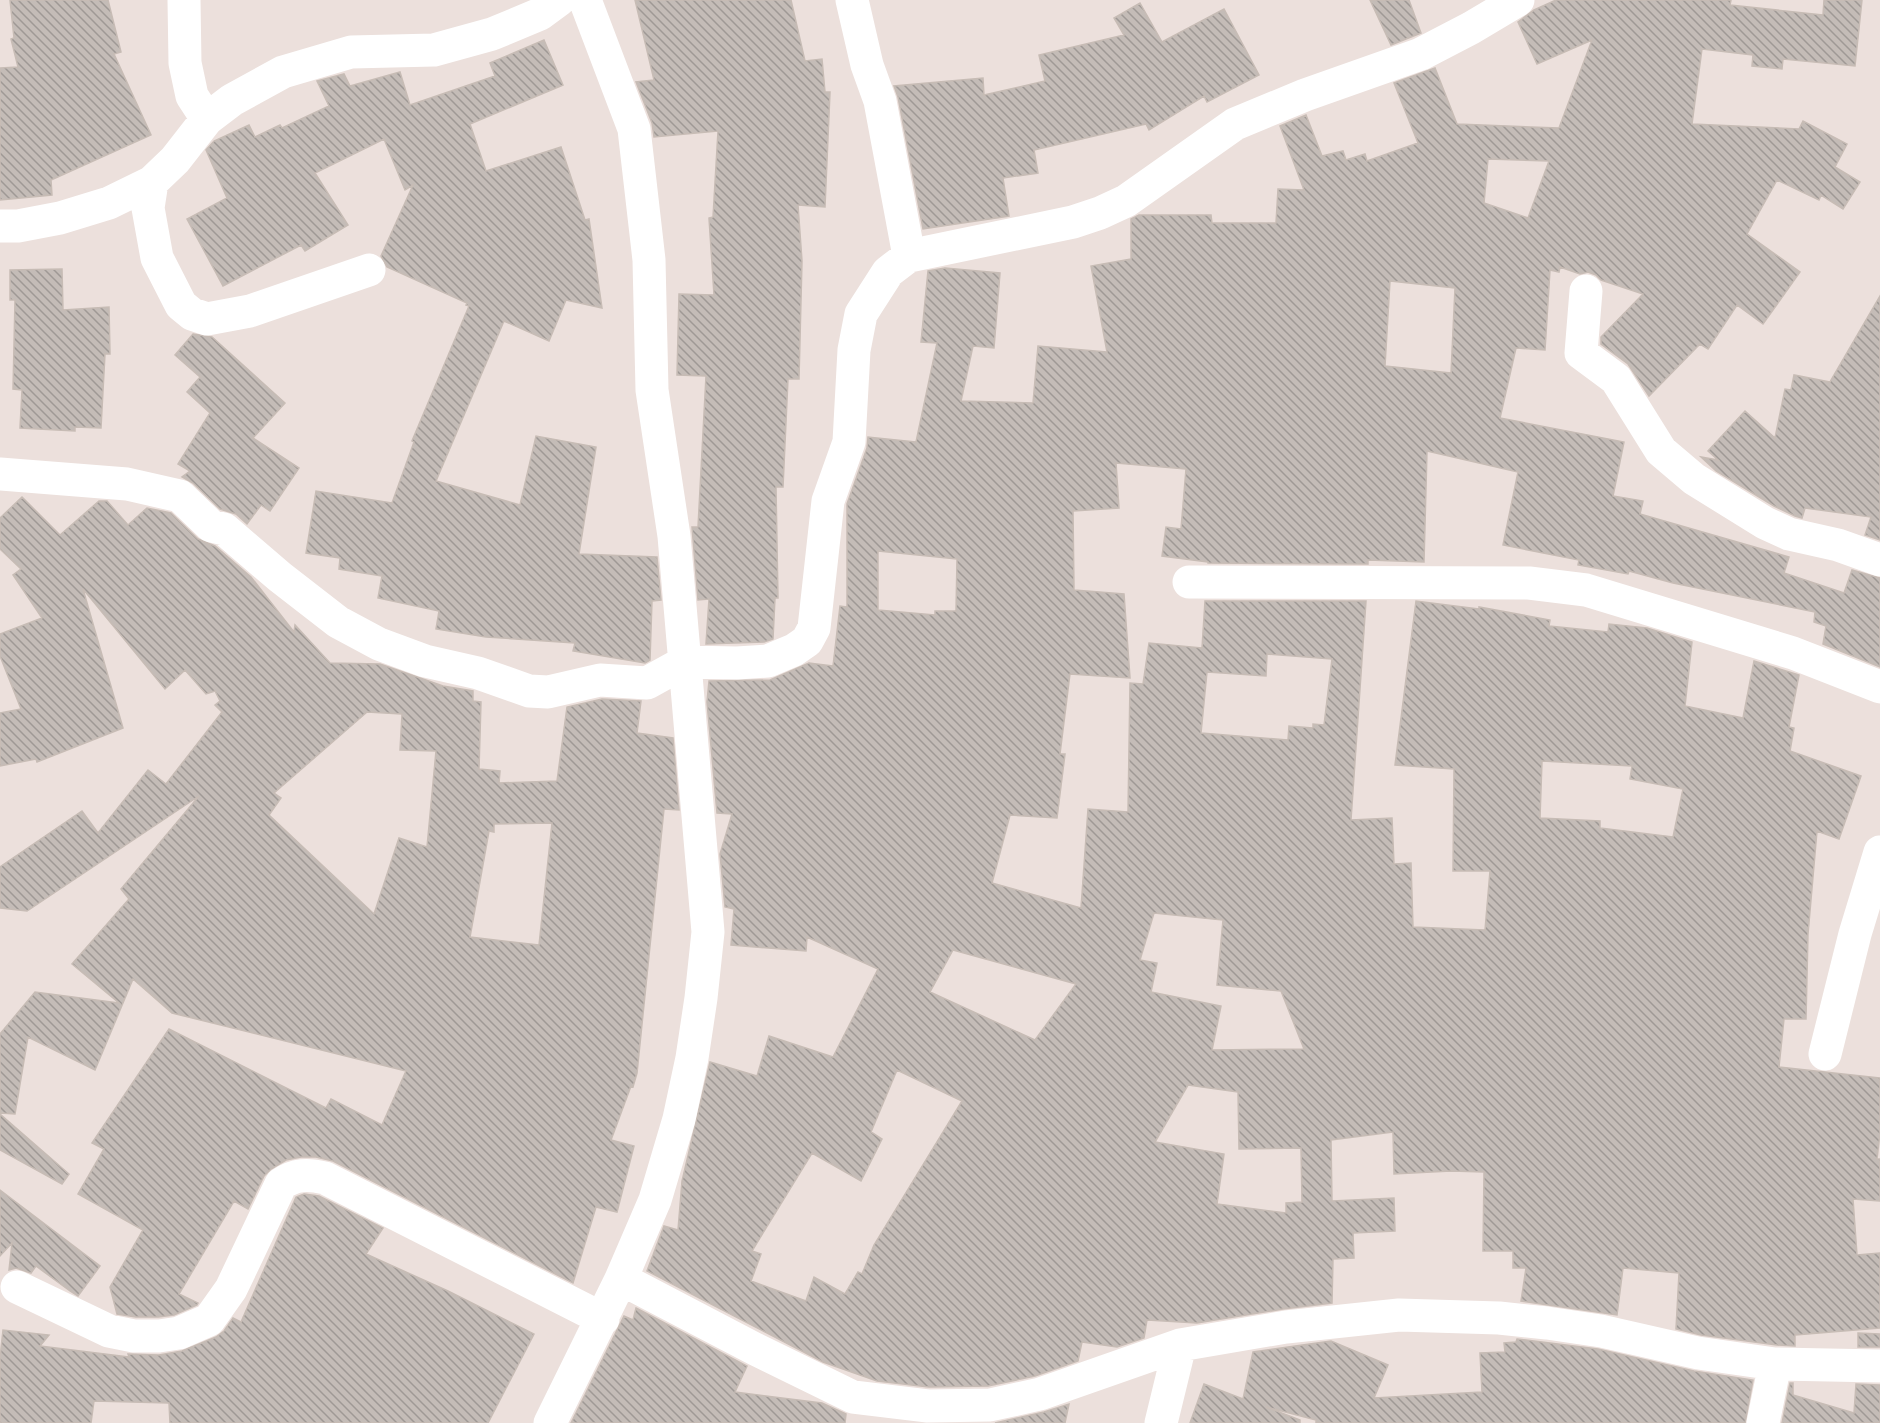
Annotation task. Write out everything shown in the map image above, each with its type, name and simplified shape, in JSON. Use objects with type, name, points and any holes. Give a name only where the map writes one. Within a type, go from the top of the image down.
[{"type":"street","points":[[183,0],[185,63],[192,96],[207,119]]},
{"type":"street","points":[[0,226],[18,226],[60,219],[109,203],[152,182],[175,160],[207,119],[232,100],[283,72],[351,52],[434,50],[492,34],[540,14],[560,0]]},
{"type":"street","points":[[550,1423],[603,1318],[655,1200],[679,1119],[692,1058],[708,932],[674,536],[652,390],[649,260],[634,129],[585,0]]},
{"type":"street","points":[[852,0],[867,65],[880,101],[909,256]]},
{"type":"street","points":[[0,474],[126,484],[180,496],[211,526],[224,529],[338,622],[380,644],[424,662],[478,673],[529,691],[548,692],[600,680],[646,682],[685,662],[768,661],[794,650],[807,641],[814,628],[828,501],[849,442],[854,350],[861,314],[888,272],[909,256],[1073,222],[1100,213],[1126,201],[1235,124],[1305,95],[1421,54],[1518,0]]},
{"type":"street","points":[[152,182],[148,208],[157,258],[181,305],[192,314],[207,319],[250,311],[369,270]]},
{"type":"street","points":[[1586,291],[1581,352],[1616,379],[1661,451],[1694,479],[1765,523],[1789,534],[1838,546],[1880,560]]},
{"type":"street","points":[[1190,582],[1529,583],[1586,591],[1793,653],[1880,687]]},
{"type":"street","points":[[1825,1054],[1855,934],[1880,852]]},
{"type":"street","points":[[17,1287],[109,1331],[134,1336],[180,1333],[210,1320],[231,1289],[281,1184],[291,1177],[315,1175],[603,1318]]},
{"type":"street","points":[[621,1279],[755,1349],[855,1410],[990,1405],[1040,1394],[1180,1346],[1286,1327],[1399,1315],[1498,1318],[1546,1323],[1601,1331],[1698,1353],[1775,1364],[1880,1366]]},
{"type":"street","points":[[1161,1423],[1180,1346]]},
{"type":"street","points":[[1763,1423],[1775,1364]]},
{"type":"building","points":[[10,0],[108,0],[121,52],[114,54],[151,135],[51,180],[52,195],[0,200],[0,68],[18,67],[11,39],[14,38]]},
{"type":"building","points":[[635,0],[791,0],[805,61],[822,59],[825,92],[830,92],[825,207],[798,205],[802,261],[799,379],[788,379],[783,487],[776,487],[778,598],[775,598],[773,639],[764,642],[706,644],[709,599],[698,600],[692,527],[698,527],[706,376],[677,375],[679,294],[714,295],[709,218],[713,217],[718,131],[654,137],[652,123],[636,82],[654,80]]},
{"type":"building","points":[[1370,0],[1409,0],[1421,33],[1391,45]]},
{"type":"building","points":[[1556,0],[1731,0],[1730,5],[1823,15],[1824,0],[1862,0],[1855,66],[1783,59],[1782,69],[1752,66],[1753,55],[1702,49],[1692,124],[1799,129],[1803,121],[1847,144],[1835,167],[1860,182],[1843,209],[1821,195],[1819,200],[1777,180],[1747,234],[1800,272],[1763,324],[1737,305],[1708,349],[1700,344],[1649,396],[1628,364],[1601,344],[1601,337],[1643,294],[1601,280],[1588,272],[1580,274],[1560,267],[1559,272],[1550,270],[1545,350],[1516,348],[1500,418],[1624,442],[1613,496],[1643,501],[1640,514],[1789,557],[1784,573],[1844,593],[1852,570],[1880,578],[1880,667],[1823,644],[1826,626],[1814,622],[1815,612],[1673,583],[1629,571],[1628,574],[1578,565],[1579,560],[1503,545],[1518,472],[1427,451],[1424,562],[1368,560],[1368,564],[1208,563],[1162,556],[1166,527],[1181,529],[1186,469],[1116,463],[1119,508],[1073,511],[1074,590],[1124,594],[1130,678],[1070,674],[1060,754],[1065,754],[1057,818],[1010,815],[992,883],[1081,908],[1088,809],[1128,812],[1130,683],[1143,684],[1149,643],[1202,648],[1205,601],[1366,601],[1351,820],[1392,818],[1394,864],[1411,863],[1413,927],[1485,930],[1490,871],[1453,871],[1454,769],[1395,765],[1416,601],[1479,609],[1479,607],[1550,620],[1549,626],[1608,632],[1609,624],[1647,628],[1692,642],[1685,706],[1743,718],[1754,661],[1799,675],[1789,727],[1794,728],[1790,751],[1861,776],[1839,839],[1817,831],[1808,934],[1806,1019],[1784,1019],[1779,1067],[1880,1078],[1880,1134],[1877,1159],[1880,1159],[1880,1201],[1853,1199],[1857,1255],[1880,1253],[1880,1328],[1795,1335],[1795,1346],[1701,1335],[1676,1329],[1679,1273],[1623,1268],[1617,1315],[1521,1301],[1526,1268],[1513,1268],[1513,1251],[1483,1251],[1484,1172],[1394,1174],[1393,1132],[1331,1140],[1332,1201],[1394,1198],[1395,1231],[1353,1233],[1354,1258],[1333,1259],[1332,1303],[1197,1323],[1147,1320],[1144,1338],[1117,1347],[1082,1342],[1078,1361],[1035,1376],[988,1386],[929,1387],[877,1381],[823,1362],[647,1271],[664,1226],[678,1230],[682,1181],[710,1062],[757,1076],[769,1036],[833,1057],[878,969],[807,937],[806,951],[731,945],[734,909],[725,907],[720,854],[732,814],[717,813],[707,702],[709,681],[770,680],[809,663],[833,666],[840,606],[847,607],[847,504],[867,448],[868,437],[916,442],[937,343],[921,342],[928,271],[945,268],[1000,273],[994,348],[973,346],[961,401],[1033,403],[1038,346],[1107,352],[1091,266],[1131,259],[1131,219],[1139,215],[1211,215],[1212,223],[1276,223],[1278,189],[1304,190],[1280,126],[1306,115],[1322,156],[1343,151],[1346,160],[1365,154],[1367,161],[1418,143],[1394,83],[1435,68],[1457,124],[1559,128],[1592,40],[1537,64],[1518,22],[1534,10]],"holes":[[[1488,159],[1549,161],[1528,218],[1484,203]],[[1390,281],[1455,288],[1451,373],[1385,366]],[[878,551],[957,559],[956,611],[935,611],[935,615],[878,610]],[[1267,654],[1332,659],[1324,725],[1313,724],[1313,728],[1289,726],[1288,740],[1201,733],[1207,672],[1266,676]],[[1542,761],[1632,766],[1630,779],[1683,789],[1673,837],[1600,828],[1600,821],[1540,818]],[[1154,913],[1223,920],[1217,985],[1281,991],[1304,1049],[1212,1050],[1221,1006],[1151,992],[1157,963],[1140,960]],[[953,950],[1076,984],[1035,1040],[930,992]],[[897,1070],[962,1101],[874,1245],[862,1274],[858,1272],[845,1294],[814,1277],[806,1301],[751,1281],[761,1254],[752,1251],[812,1153],[861,1181],[882,1139],[871,1132]],[[1188,1085],[1238,1092],[1239,1149],[1301,1148],[1302,1202],[1286,1203],[1286,1213],[1217,1204],[1224,1154],[1155,1142]]]},
{"type":"building","points":[[1140,3],[1162,42],[1224,9],[1259,75],[1207,102],[1204,96],[1149,130],[1146,124],[1034,150],[1038,173],[1003,178],[1009,216],[923,229],[894,86],[983,78],[984,95],[1045,81],[1039,55],[1124,35],[1114,18]]},
{"type":"building","points":[[544,40],[563,85],[470,124],[486,171],[561,147],[585,220],[589,219],[602,308],[566,300],[549,341],[504,321],[436,481],[520,505],[536,436],[596,447],[579,554],[657,557],[661,600],[652,601],[650,660],[645,663],[573,651],[575,643],[486,637],[436,629],[439,611],[378,598],[382,576],[339,569],[340,558],[306,553],[316,491],[392,503],[414,442],[412,441],[469,306],[466,305],[467,303],[387,267],[381,256],[413,185],[405,190],[384,139],[315,173],[348,225],[305,251],[301,245],[223,286],[187,219],[227,198],[206,150],[214,141],[249,125],[255,137],[280,125],[282,128],[329,106],[317,81],[344,74],[350,86],[400,72],[410,105],[495,76],[490,63]]},
{"type":"building","points":[[62,269],[63,310],[109,307],[110,354],[105,354],[101,428],[75,427],[75,431],[20,428],[22,390],[13,389],[15,300],[10,300],[10,270]]},
{"type":"building","points":[[1880,296],[1880,540],[1865,535],[1871,517],[1805,508],[1802,518],[1795,516],[1716,471],[1701,457],[1718,460],[1708,451],[1745,411],[1775,438],[1785,389],[1791,390],[1794,375],[1830,382]]},
{"type":"building","points":[[193,334],[212,337],[285,403],[253,438],[299,468],[270,511],[261,505],[247,524],[236,514],[220,509],[193,483],[182,477],[190,471],[178,464],[210,413],[187,392],[200,377],[175,355]]},
{"type":"building","points":[[22,497],[60,535],[99,501],[107,501],[128,525],[147,508],[171,513],[198,539],[215,546],[251,577],[294,632],[295,625],[330,663],[380,664],[443,686],[473,691],[473,701],[481,702],[479,769],[500,771],[499,783],[557,781],[567,707],[602,699],[641,701],[637,733],[673,738],[679,810],[664,809],[637,1073],[611,1140],[634,1146],[617,1212],[596,1207],[573,1283],[333,1161],[316,1157],[301,1157],[286,1160],[271,1169],[264,1176],[248,1209],[234,1201],[179,1294],[198,1303],[197,1305],[174,1315],[158,1317],[117,1314],[110,1287],[143,1230],[78,1194],[104,1149],[92,1143],[169,1029],[326,1108],[331,1099],[382,1125],[406,1071],[172,1013],[133,979],[95,1070],[28,1037],[15,1114],[0,1113],[0,1034],[35,992],[119,1003],[72,964],[129,899],[121,889],[199,796],[27,911],[0,908],[0,867],[82,811],[98,833],[148,770],[166,784],[222,712],[215,705],[220,701],[215,691],[206,694],[185,670],[165,689],[83,589],[123,728],[37,762],[36,759],[0,766],[0,713],[21,709],[0,656],[0,634],[42,618],[13,575],[21,569],[0,549],[0,518]],"holes":[[[367,712],[402,714],[400,750],[436,751],[427,847],[399,838],[374,914],[269,815],[281,798],[274,793]],[[552,823],[539,945],[470,937],[489,831],[494,832],[494,824]]]},
{"type":"building","points":[[0,1114],[69,1174],[62,1184],[0,1150]]},
{"type":"building","points":[[0,1190],[100,1266],[78,1296],[36,1266],[31,1273],[16,1268],[9,1270],[12,1243],[0,1256]]},
{"type":"building","points":[[304,1194],[319,1196],[383,1228],[366,1254],[448,1291],[534,1334],[488,1423],[170,1423],[169,1403],[94,1401],[91,1423],[0,1423],[0,1358],[3,1330],[49,1335],[40,1346],[129,1357],[128,1354],[159,1355],[182,1351],[216,1337],[224,1331],[233,1318],[241,1322],[296,1197]]},
{"type":"building","points":[[636,1308],[747,1366],[735,1392],[822,1403],[846,1414],[845,1423],[571,1423],[624,1316],[633,1320]]},
{"type":"building","points":[[1858,1333],[1880,1334],[1880,1347],[1858,1347]]},
{"type":"building","points":[[1517,1339],[1598,1349],[1694,1371],[1753,1380],[1745,1423],[1316,1423],[1316,1420],[1266,1407],[1300,1420],[1300,1423],[1190,1423],[1204,1384],[1243,1399],[1253,1352],[1331,1341],[1388,1365],[1374,1398],[1482,1392],[1480,1353],[1505,1352],[1504,1343],[1516,1342]]},
{"type":"building","points":[[1790,1383],[1793,1383],[1793,1395],[1854,1413],[1856,1384],[1880,1385],[1880,1423],[1782,1423]]},
{"type":"building","points":[[1069,1404],[1065,1423],[995,1423],[1044,1412]]}]
